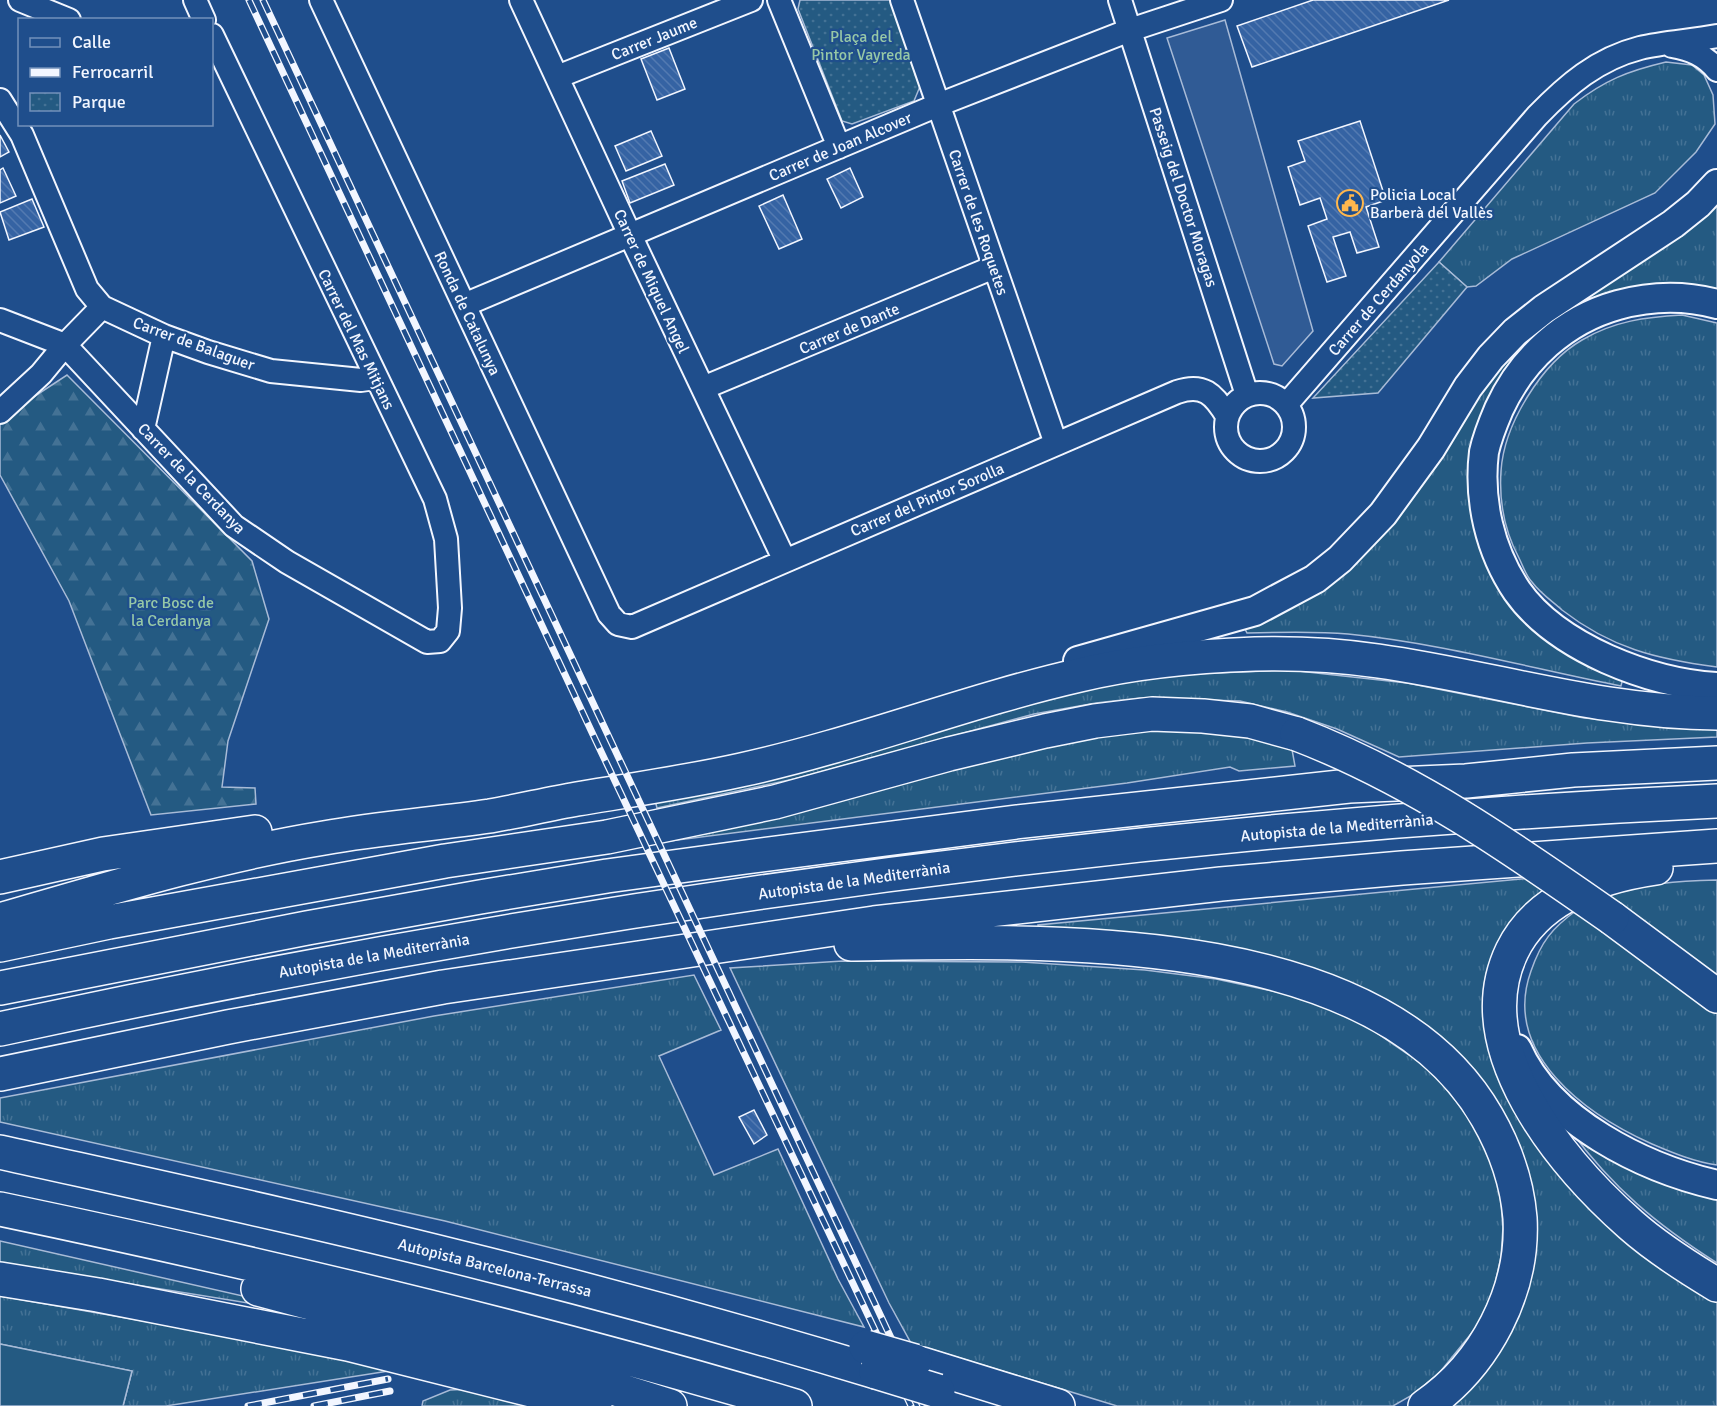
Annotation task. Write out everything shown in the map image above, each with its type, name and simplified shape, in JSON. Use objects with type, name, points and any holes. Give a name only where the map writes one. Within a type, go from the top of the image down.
[{"type":"highway","points":[[0,877],[103,854],[240,834],[573,799],[659,787],[744,770],[1082,674],[1174,660],[1256,654],[1300,654],[1376,660],[1591,702],[1649,710],[1717,713]]},
{"type":"highway","points":[[0,945],[120,920],[444,861],[629,832],[775,802],[949,754],[1045,731],[1095,721],[1152,714],[1250,721],[1298,734],[1359,759],[1488,833],[1612,918],[1717,996]]},
{"type":"highway","points":[[0,988],[306,928],[480,897],[607,876],[746,857],[1016,822],[1349,786],[1466,781],[1573,770],[1717,763]]},
{"type":"highway","points":[[0,920],[256,851],[325,837],[491,816],[573,799]]},
{"type":"highway","name":"Autopista de la Mediterrània","points":[[0,1029],[338,960],[489,934],[626,912],[1027,857],[1349,824],[1580,807],[1717,801]]},
{"type":"highway","points":[[0,1074],[228,1027],[442,987],[874,922],[1221,884],[1507,860],[1717,846]]},
{"type":"highway","points":[[1717,859],[1624,873],[1594,882],[1560,900],[1527,927],[1515,944],[1501,980],[1498,1006],[1500,1028],[1515,1077],[1549,1133],[1581,1175],[1604,1201],[1633,1227],[1665,1252],[1717,1286]]},
{"type":"highway","points":[[726,945],[1020,943],[1162,953],[1213,959],[1281,974],[1320,987],[1386,1018],[1444,1060],[1480,1103],[1506,1156],[1519,1203],[1518,1258],[1511,1288],[1491,1336],[1476,1359],[1459,1378],[1425,1406]]},
{"type":"highway","name":"Autopista Barcelona-Terrassa","points":[[0,1152],[216,1199],[871,1359],[930,1377],[984,1406]]},
{"type":"highway","points":[[0,1209],[428,1306],[580,1345],[795,1406]]},
{"type":"highway","points":[[0,1226],[347,1311],[520,1359],[670,1406]]},
{"type":"highway","points":[[0,1279],[132,1301],[348,1344],[595,1406]]},
{"type":"highway","points":[[930,1377],[1058,1406]]},
{"type":"main road","points":[[885,731],[932,704],[1255,611],[1315,579],[1340,559],[1383,514],[1431,448],[1467,387],[1515,332],[1544,309],[1673,224],[1698,204],[1717,184]]},
{"type":"main road","points":[[1717,304],[1683,298],[1656,298],[1629,302],[1581,319],[1557,334],[1537,351],[1504,398],[1492,424],[1485,451],[1483,481],[1491,540],[1518,593],[1538,614],[1563,634],[1593,652],[1624,666],[1653,675],[1717,687]]},
{"type":"main road","points":[[1501,980],[1503,1008],[1519,1053],[1543,1090],[1560,1107],[1604,1139],[1633,1154],[1695,1180],[1717,1185]]},
{"type":"street","points":[[20,0],[64,18]]},
{"type":"street","points":[[195,0],[203,18]]},
{"type":"street","name":"Carrer de Miquel Angel","points":[[521,0],[785,561]]},
{"type":"street","name":"Carrer Jaume","points":[[557,77],[751,0]]},
{"type":"street","points":[[779,0],[839,147]]},
{"type":"street","name":"Carrer de les Roquetes","points":[[903,0],[1056,444]]},
{"type":"street","name":"Passeig del Doctor Moragas","points":[[1120,0],[1247,395]]},
{"type":"street","name":"Carrer de Joan Alcover","points":[[464,305],[938,105],[1130,30],[1221,0]]},
{"type":"street","name":"Ronda de Catalunya","points":[[324,1],[609,615],[618,624]]},
{"type":"street","name":"Carrer de Cerdanyola","points":[[1286,405],[1557,96],[1575,79],[1599,64],[1642,47],[1717,36]]},
{"type":"street","name":"Carrer del Mas Mitjans","points":[[213,37],[435,499],[446,539],[450,608],[448,631],[440,641],[427,642]]},
{"type":"street","name":"Carrer de Cerdanyola","points":[[1665,45],[1697,53],[1717,70]]},
{"type":"street","points":[[213,76],[235,86]]},
{"type":"street","name":"Carrer de Balaguer","points":[[0,100],[22,135],[87,290],[102,307],[164,336],[271,371],[361,380],[375,378]]},
{"type":"street","name":"Carrer de Dante","points":[[703,388],[994,267]]},
{"type":"street","points":[[0,412],[41,374],[102,307]]},
{"type":"street","name":"Carrer de la Cerdanya","points":[[0,320],[65,345],[234,526],[287,562],[427,642]]},
{"type":"street","points":[[143,429],[164,336]]},
{"type":"street","name":"Carrer del Pintor Sorolla","points":[[618,624],[632,627],[1188,388],[1200,389],[1210,394],[1227,416]]},
{"type":"street","points":[[1268,394],[1286,405],[1293,419],[1293,435],[1286,449],[1274,459],[1258,462],[1242,457],[1231,446],[1225,432],[1227,416],[1232,407],[1247,395],[1268,394]]},
{"type":"green space","name":"Plaça del Pintor Vayreda","points":[[800,0],[893,0],[921,84],[914,101],[852,124],[842,121],[798,9]]},
{"type":"green space","points":[[1666,62],[1692,65],[1704,75],[1713,95],[1715,124],[1696,152],[1655,193],[1512,259],[1476,286],[1467,287],[1439,262],[1574,104],[1617,77]]},
{"type":"green space","points":[[1717,203],[1717,293],[1656,287],[1499,385],[1486,558],[1623,678],[1621,686],[1417,643],[1382,638],[1323,632],[1247,633],[1244,627],[1284,609],[1526,336]]},
{"type":"green space","points":[[1439,262],[1467,287],[1378,393],[1313,398]]},
{"type":"green space","points":[[1682,315],[1717,323],[1717,667],[1674,660],[1635,650],[1598,634],[1562,610],[1539,590],[1526,574],[1507,527],[1501,494],[1504,453],[1517,415],[1540,379],[1567,350],[1582,340],[1618,324]]},
{"type":"green space","name":"Parc Bosc de la Cerdanya","points":[[67,375],[252,561],[269,619],[228,741],[222,787],[255,788],[256,804],[151,815],[69,601],[0,475],[0,419]]},
{"type":"green space","points":[[1289,670],[1407,683],[1584,718],[1666,725],[1717,725],[1717,737],[1587,743],[1399,757],[1337,729],[1287,712],[1240,701],[1140,698],[1034,714],[794,779],[657,808],[655,800],[1115,681],[1166,675]]},
{"type":"green space","points":[[1181,724],[1291,744],[1295,766],[1239,771],[1230,767],[1127,783],[670,841],[667,833],[1011,747]]},
{"type":"green space","points":[[1530,878],[1546,890],[1518,914],[1507,929],[1497,944],[1485,979],[1484,1016],[1491,1052],[1669,1271],[1717,1303],[1717,1406],[1452,1406],[1482,1375],[1505,1342],[1522,1306],[1533,1264],[1502,1113],[1488,1091],[1463,1064],[1410,1021],[1039,930],[1038,925]]},
{"type":"green space","points":[[1717,880],[1717,978],[1608,896],[1662,884]]},
{"type":"green space","points":[[1577,910],[1717,1012],[1717,1165],[1692,1159],[1660,1147],[1627,1132],[1601,1116],[1556,1078],[1539,1055],[1528,1029],[1525,1001],[1531,971],[1548,936]]},
{"type":"green space","points":[[843,961],[1022,962],[1145,970],[1216,979],[1282,993],[1328,1008],[1368,1027],[1432,1071],[1477,1128],[1492,1164],[1500,1193],[1503,1227],[1501,1257],[1494,1288],[1479,1324],[1440,1372],[1414,1394],[1393,1406],[1117,1406],[911,1343],[889,1303],[730,968]]},
{"type":"green space","points":[[694,975],[721,1030],[659,1056],[714,1175],[778,1149],[838,1279],[864,1327],[445,1221],[0,1122],[0,1098],[434,1016]]},
{"type":"green space","points":[[1570,1130],[1717,1196],[1717,1263],[1674,1234],[1637,1204],[1603,1170]]},
{"type":"green space","points":[[0,1241],[274,1303],[273,1307],[0,1263]]},
{"type":"green space","points":[[0,1296],[252,1340],[395,1370],[166,1406],[123,1406],[132,1371],[0,1344]]},
{"type":"green space","points":[[0,1344],[132,1371],[123,1406],[0,1406]]},
{"type":"green space","points":[[470,1389],[537,1406],[422,1406],[423,1401],[450,1390]]},
{"type":"shaded area","points":[[1225,20],[1313,331],[1282,366],[1274,364],[1167,38]]},
{"type":"building","points":[[1313,0],[1449,0],[1252,67],[1237,26]]},
{"type":"building","points":[[669,48],[685,89],[657,100],[641,59]]},
{"type":"building","name":"Policia Local Barberà del Vallès","points":[[1360,121],[1386,200],[1366,207],[1379,247],[1357,253],[1350,232],[1333,237],[1346,276],[1327,282],[1308,226],[1327,219],[1320,198],[1300,205],[1288,167],[1305,161],[1298,141]]},
{"type":"building","points":[[651,131],[662,156],[626,171],[615,146]]},
{"type":"building","points":[[0,135],[9,152],[0,157]]},
{"type":"building","points":[[665,164],[674,185],[630,203],[622,181]]},
{"type":"building","points":[[3,168],[16,196],[0,203],[0,170]]},
{"type":"building","points":[[850,168],[863,197],[841,208],[827,179]]},
{"type":"building","points":[[783,195],[802,239],[779,249],[759,206]]},
{"type":"building","points":[[32,199],[44,227],[9,240],[0,212]]},
{"type":"building","points":[[754,1110],[767,1135],[754,1144],[739,1117]]},
{"type":"railway","points":[[249,0],[911,1406]]},
{"type":"railway","points":[[263,0],[923,1406]]},
{"type":"railway","points":[[248,1406],[388,1379]]},
{"type":"railway","points":[[314,1406],[390,1391]]},
{"type":"place","name":"Policia Local Barberà del Vallès","points":[[1350,203]]}]
